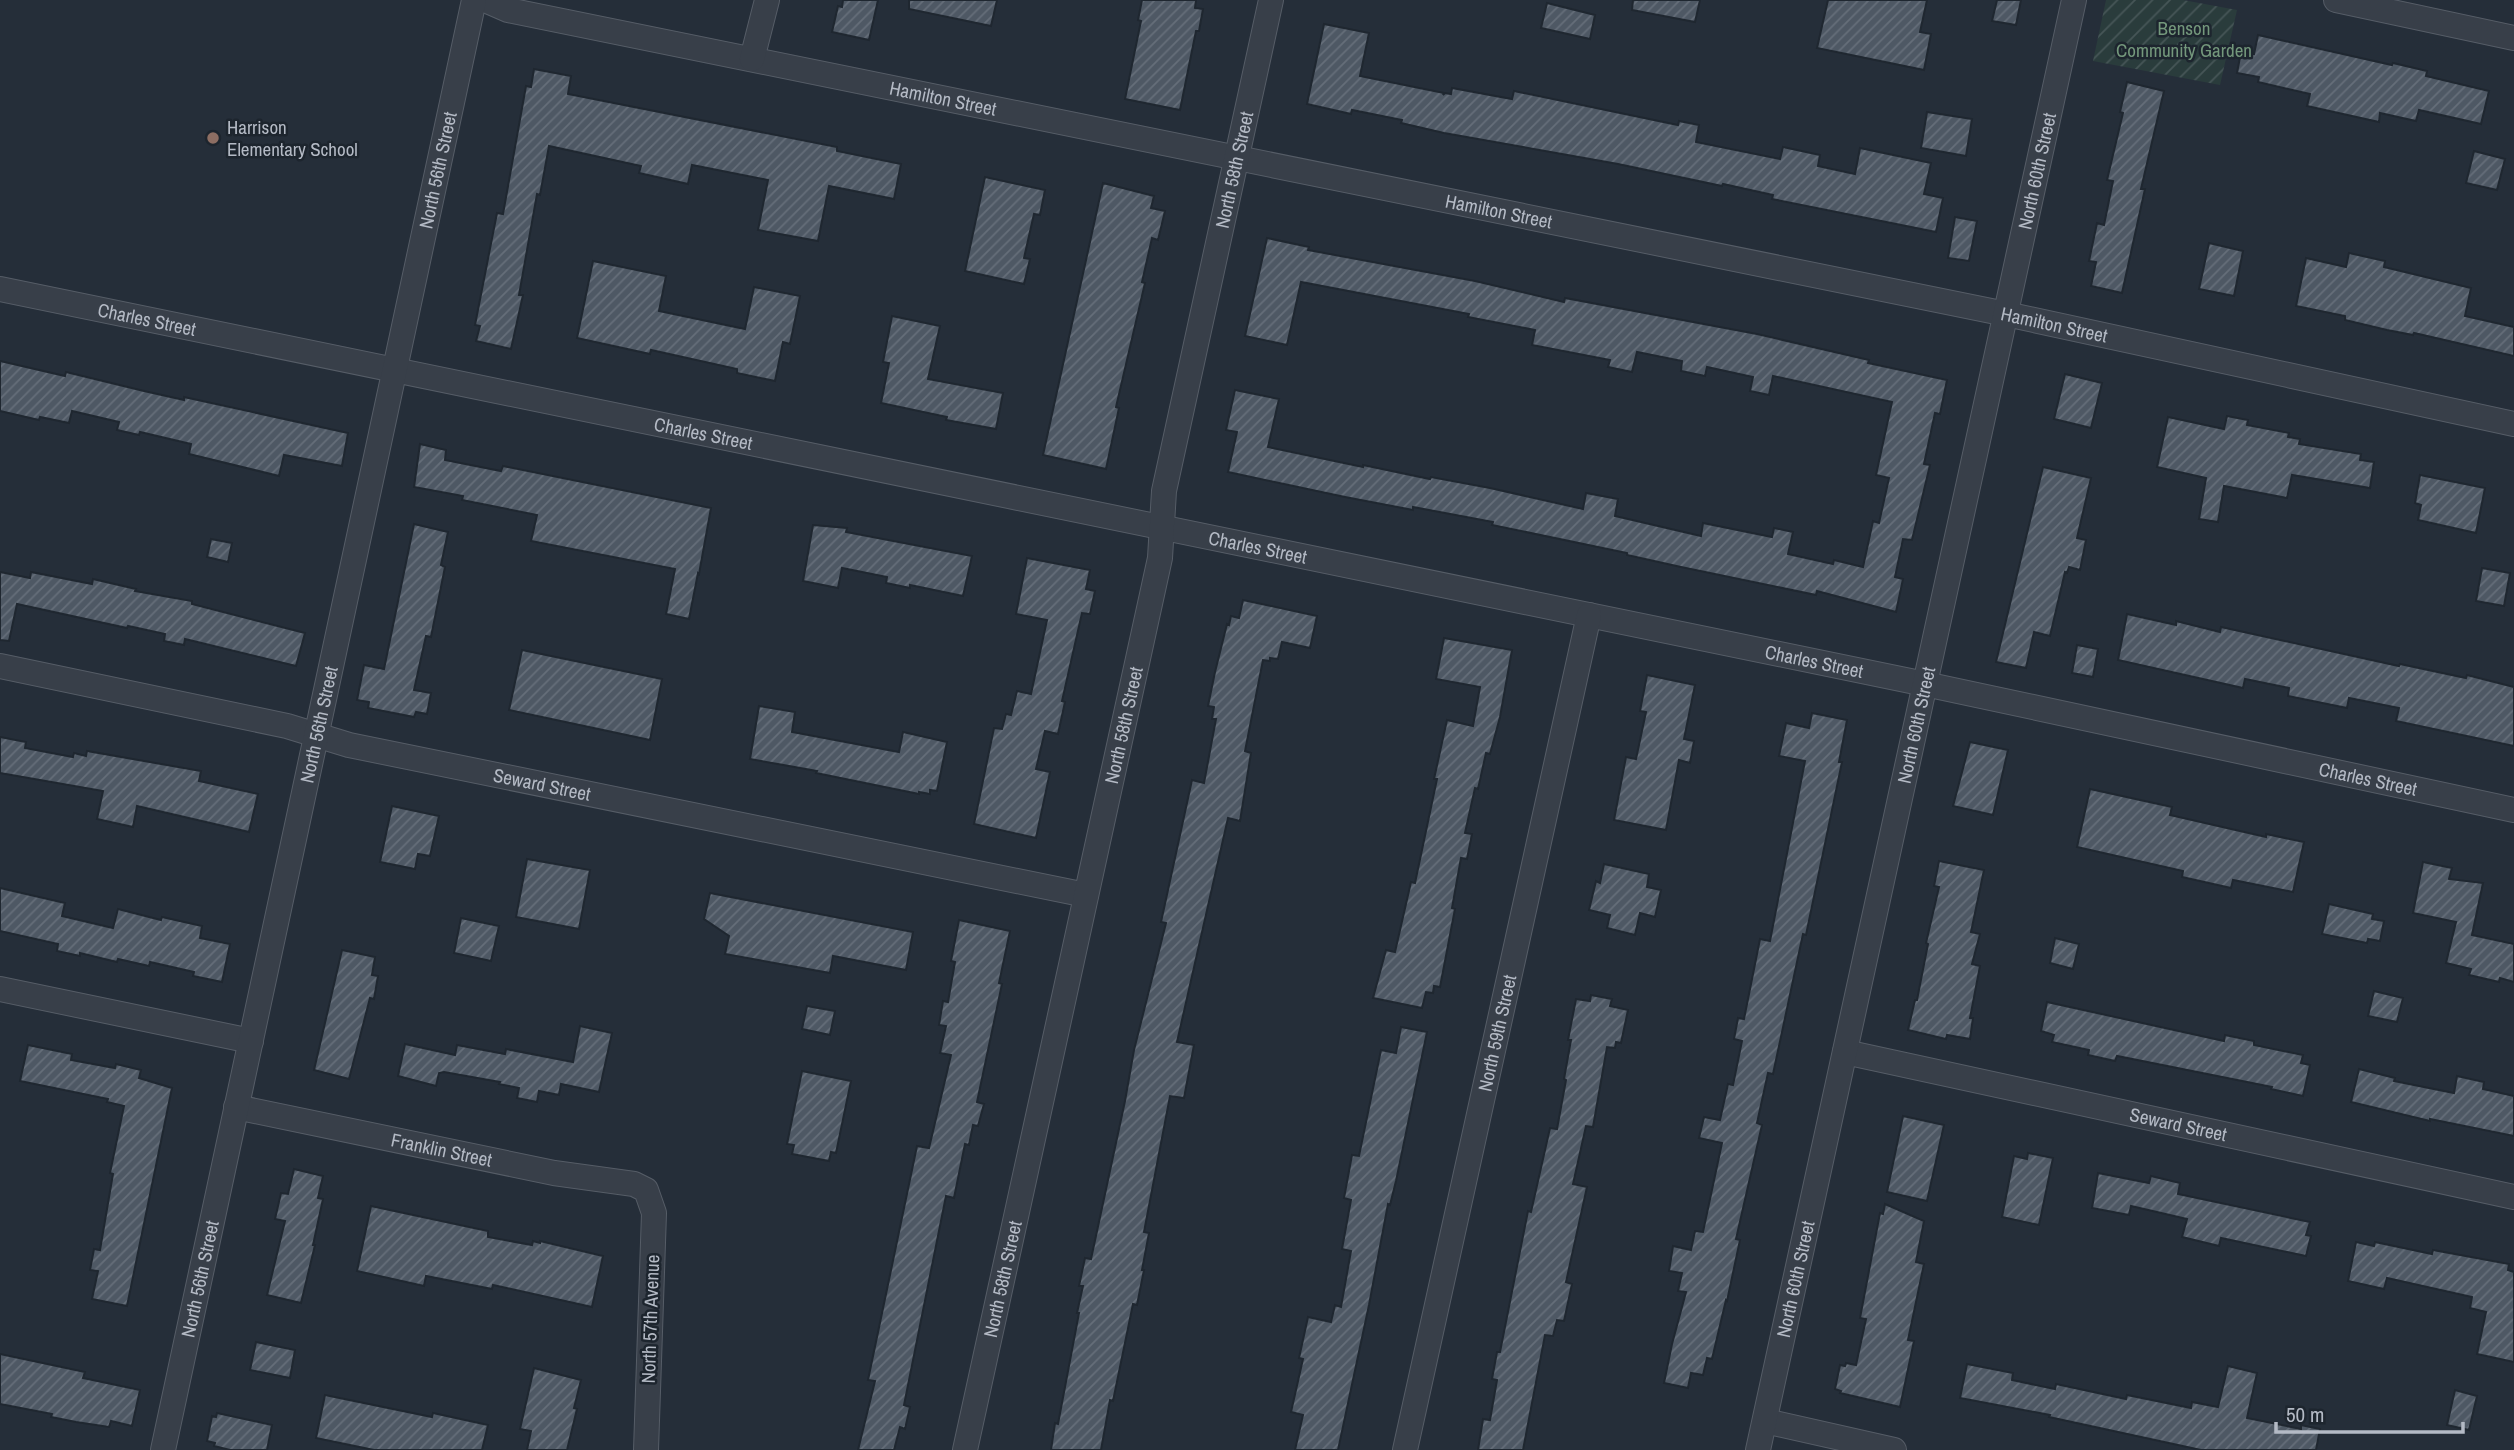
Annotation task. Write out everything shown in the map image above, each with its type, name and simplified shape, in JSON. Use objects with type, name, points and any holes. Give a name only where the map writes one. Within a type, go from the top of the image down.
[{"type":"street","name":"North 56th Street","points":[[163,1450],[474,0]]},
{"type":"street","name":"Hamilton Street","points":[[485,0],[508,10],[2006,314],[2514,424]]},
{"type":"street","points":[[752,59],[767,0]]},
{"type":"street","name":"North 58th Street","points":[[965,1450],[1160,558],[1164,491],[1271,0]]},
{"type":"street","name":"North 60th Street","points":[[1758,1450],[2074,0]]},
{"type":"street","points":[[2336,0],[2514,38]]},
{"type":"street","name":"Charles Street","points":[[0,289],[1925,684],[2514,810]]},
{"type":"street","name":"North 59th Street","points":[[1405,1450],[1588,615]]},
{"type":"street","name":"Seward Street","points":[[0,666],[287,726],[349,745],[1086,895]]},
{"type":"street","points":[[0,989],[251,1041]]},
{"type":"street","name":"Seward Street","points":[[1845,1052],[2514,1197]]},
{"type":"street","name":"Franklin Street","points":[[236,1107],[554,1173],[634,1184],[646,1190]]},
{"type":"street","name":"North 57th Avenue","points":[[646,1190],[654,1213],[646,1450]]},
{"type":"street","points":[[1765,1420],[1894,1450]]},
{"type":"green space","name":"Benson Community Garden","points":[[2106,0],[2183,0],[2237,10],[2220,85],[2093,61]]},
{"type":"building","points":[[843,0],[878,0],[869,40],[832,32],[838,6],[842,7]]},
{"type":"building","points":[[909,0],[997,0],[991,26],[909,9]]},
{"type":"building","points":[[1142,0],[1196,0],[1195,8],[1203,9],[1180,110],[1125,99],[1141,21],[1138,20]]},
{"type":"building","points":[[1633,0],[1700,0],[1695,22],[1632,10]]},
{"type":"building","points":[[1828,0],[1927,0],[1920,32],[1931,34],[1924,70],[1817,48]]},
{"type":"building","points":[[1997,0],[2021,0],[2016,25],[1992,21]]},
{"type":"building","points":[[1547,3],[1595,15],[1590,39],[1541,28]]},
{"type":"building","points":[[1324,24],[1369,33],[1360,76],[1444,93],[1443,95],[1451,94],[1452,88],[1512,99],[1514,91],[1678,125],[1679,121],[1699,125],[1696,142],[1780,159],[1783,147],[1820,155],[1818,166],[1855,174],[1860,148],[1931,163],[1924,194],[1943,198],[1936,232],[1772,199],[1773,195],[1723,184],[1722,186],[1618,164],[1444,133],[1401,123],[1402,120],[1352,110],[1351,114],[1307,104]]},
{"type":"building","points":[[2258,35],[2427,71],[2426,76],[2489,91],[2481,124],[2419,110],[2416,121],[2380,113],[2379,122],[2307,106],[2310,94],[2258,82],[2259,77],[2237,73],[2241,52],[2254,54]]},
{"type":"building","points":[[534,69],[571,76],[568,94],[837,147],[837,151],[901,164],[894,199],[829,186],[818,241],[758,230],[768,180],[692,165],[688,184],[639,173],[641,166],[549,146],[540,195],[537,194],[519,295],[523,295],[511,349],[476,341],[480,326],[475,325],[497,213],[503,214],[526,86],[531,87]]},
{"type":"building","points":[[2127,82],[2164,91],[2141,189],[2145,189],[2122,293],[2091,286],[2096,262],[2089,261],[2097,223],[2104,225],[2113,181],[2107,180],[2123,113],[2120,112]]},
{"type":"building","points":[[1927,112],[1972,119],[1966,156],[1921,148]]},
{"type":"building","points":[[2474,151],[2505,159],[2497,190],[2466,183]]},
{"type":"building","points":[[985,177],[1045,190],[1040,215],[1034,214],[1024,258],[1030,259],[1024,284],[965,271]]},
{"type":"building","points":[[1103,183],[1154,196],[1151,208],[1165,211],[1158,240],[1152,238],[1142,282],[1145,283],[1116,407],[1119,408],[1106,469],[1043,455]]},
{"type":"building","points":[[1955,217],[1977,221],[1969,261],[1948,258]]},
{"type":"building","points":[[1267,238],[1309,247],[1308,250],[1475,281],[1564,302],[1565,298],[1757,334],[1947,380],[1940,414],[1935,413],[1924,464],[1930,465],[1912,540],[1903,539],[1895,577],[1903,579],[1896,612],[1817,591],[1816,595],[1681,567],[1492,525],[1493,522],[1413,507],[1413,510],[1228,472],[1237,432],[1226,430],[1235,390],[1279,399],[1268,447],[1363,467],[1490,488],[1583,509],[1586,493],[1618,499],[1615,516],[1701,536],[1703,523],[1772,537],[1774,528],[1793,532],[1788,554],[1833,564],[1834,560],[1863,567],[1873,521],[1879,523],[1889,478],[1876,475],[1892,402],[1773,376],[1769,395],[1750,391],[1753,377],[1707,367],[1705,376],[1681,371],[1682,361],[1637,352],[1632,372],[1608,367],[1610,360],[1532,345],[1535,330],[1468,317],[1469,314],[1301,282],[1287,345],[1245,336]]},
{"type":"building","points":[[2209,243],[2243,251],[2234,296],[2199,289]]},
{"type":"building","points":[[2349,253],[2385,261],[2384,267],[2471,288],[2465,316],[2514,327],[2514,356],[2414,333],[2387,330],[2345,320],[2345,316],[2296,306],[2306,258],[2346,267]]},
{"type":"building","points":[[593,261],[666,276],[659,311],[745,329],[754,287],[800,296],[790,344],[783,342],[775,381],[737,373],[737,369],[651,350],[650,354],[577,338]]},
{"type":"building","points":[[892,316],[940,326],[928,379],[1003,393],[996,429],[946,420],[947,417],[881,403],[889,363],[883,362]]},
{"type":"building","points":[[0,361],[65,376],[66,372],[184,400],[184,397],[348,433],[342,466],[284,455],[279,476],[189,454],[191,444],[140,432],[139,435],[117,430],[119,422],[72,411],[69,423],[40,417],[39,420],[0,411]]},
{"type":"building","points":[[2065,374],[2102,383],[2091,428],[2054,419]]},
{"type":"building","points":[[2227,416],[2248,420],[2247,425],[2289,433],[2288,437],[2300,439],[2299,444],[2361,454],[2360,460],[2374,462],[2370,488],[2292,475],[2287,498],[2224,486],[2218,522],[2199,519],[2206,478],[2157,467],[2168,417],[2224,429]]},
{"type":"building","points":[[420,444],[446,450],[445,460],[501,471],[503,466],[711,508],[689,619],[666,614],[675,569],[531,541],[537,515],[462,500],[463,496],[414,487]]},
{"type":"building","points":[[2043,467],[2091,478],[2077,538],[2086,540],[2080,570],[2069,567],[2067,573],[2065,572],[2050,636],[2034,632],[2026,668],[1996,662]]},
{"type":"building","points":[[2420,475],[2485,488],[2476,533],[2418,520],[2421,505],[2415,503]]},
{"type":"building","points":[[414,524],[448,532],[441,565],[445,567],[431,637],[426,636],[414,690],[431,693],[427,714],[416,712],[414,717],[368,708],[369,702],[357,700],[364,665],[384,669]]},
{"type":"building","points":[[813,525],[847,528],[846,532],[972,556],[963,596],[886,583],[887,577],[842,568],[838,588],[803,581]]},
{"type":"building","points":[[211,539],[232,543],[228,562],[207,557]]},
{"type":"building","points":[[1027,558],[1090,570],[1086,589],[1095,591],[1090,614],[1082,613],[1062,701],[1065,702],[1058,734],[1045,731],[1036,769],[1050,772],[1036,838],[974,824],[994,728],[1002,729],[1006,714],[1011,715],[1017,691],[1031,694],[1047,620],[1016,614]]},
{"type":"building","points":[[2482,568],[2510,573],[2504,606],[2476,601]]},
{"type":"building","points":[[0,572],[30,578],[31,572],[92,584],[93,579],[136,589],[135,591],[192,601],[192,604],[305,633],[296,666],[185,639],[184,645],[164,641],[165,634],[17,604],[9,641],[0,640]]},
{"type":"building","points":[[1243,600],[1317,616],[1310,648],[1282,642],[1278,659],[1263,660],[1245,751],[1251,753],[1240,821],[1228,818],[1177,1042],[1194,1045],[1184,1098],[1170,1096],[1144,1232],[1149,1233],[1144,1270],[1137,1305],[1133,1304],[1113,1401],[1110,1400],[1101,1450],[1051,1450],[1079,1313],[1083,1286],[1079,1286],[1085,1258],[1091,1259],[1134,1050],[1166,923],[1161,922],[1192,780],[1204,783],[1216,719],[1212,719],[1214,707],[1208,706],[1215,672],[1227,624],[1229,625],[1231,616],[1239,618]]},
{"type":"building","points":[[2127,614],[2176,625],[2176,621],[2220,632],[2221,627],[2399,666],[2400,664],[2466,678],[2467,675],[2514,687],[2514,746],[2396,721],[2399,708],[2349,698],[2347,708],[2288,696],[2289,688],[2245,679],[2243,688],[2118,660]]},
{"type":"building","points":[[1444,638],[1512,650],[1500,717],[1490,754],[1486,753],[1478,789],[1475,788],[1465,833],[1472,834],[1467,859],[1461,858],[1452,908],[1455,909],[1440,987],[1434,986],[1433,993],[1426,992],[1422,1008],[1373,998],[1386,950],[1395,952],[1411,882],[1415,883],[1447,720],[1473,726],[1480,687],[1436,679]]},
{"type":"building","points":[[2077,645],[2098,649],[2093,677],[2072,673]]},
{"type":"building","points":[[522,650],[662,679],[650,740],[509,710]]},
{"type":"building","points":[[1647,675],[1695,685],[1684,739],[1694,741],[1690,763],[1679,760],[1666,830],[1614,820],[1626,757],[1636,759],[1646,712],[1640,711]]},
{"type":"building","points":[[759,706],[795,712],[792,732],[899,752],[903,732],[947,742],[937,791],[930,790],[930,794],[919,794],[750,759]]},
{"type":"building","points":[[1812,713],[1847,720],[1839,762],[1842,762],[1806,935],[1803,934],[1773,1074],[1768,1073],[1757,1123],[1762,1125],[1736,1239],[1740,1240],[1727,1301],[1712,1359],[1707,1358],[1703,1375],[1691,1373],[1688,1388],[1664,1383],[1686,1292],[1678,1291],[1682,1273],[1669,1271],[1673,1246],[1691,1250],[1695,1231],[1703,1232],[1722,1143],[1699,1138],[1704,1117],[1720,1120],[1728,1084],[1733,1085],[1742,1041],[1734,1039],[1738,1018],[1744,1019],[1760,939],[1770,941],[1805,761],[1779,756],[1786,723],[1809,728]]},
{"type":"building","points":[[0,737],[26,742],[25,748],[73,757],[74,753],[86,756],[87,751],[201,771],[199,781],[258,794],[249,832],[137,806],[133,827],[97,819],[103,791],[0,773]]},
{"type":"building","points":[[1970,742],[2008,750],[1993,815],[1953,806]]},
{"type":"building","points":[[2090,789],[2172,807],[2170,815],[2266,837],[2266,834],[2304,842],[2293,892],[2233,880],[2231,888],[2182,877],[2183,871],[2077,847]]},
{"type":"building","points":[[392,806],[439,816],[430,856],[418,854],[415,869],[380,862]]},
{"type":"building","points":[[527,859],[590,870],[579,929],[516,917]]},
{"type":"building","points":[[1939,861],[1984,870],[1971,932],[1980,934],[1972,964],[1980,966],[1970,1018],[1973,1018],[1970,1039],[1947,1035],[1946,1039],[1908,1030],[1917,1000],[1939,887],[1934,886]]},
{"type":"building","points":[[2423,862],[2452,868],[2449,879],[2483,883],[2472,935],[2514,944],[2514,982],[2500,978],[2499,982],[2469,975],[2471,969],[2446,963],[2456,922],[2413,913]]},
{"type":"building","points":[[1604,864],[1649,874],[1647,887],[1661,890],[1655,917],[1640,913],[1635,935],[1607,928],[1610,915],[1589,910],[1596,881],[1600,883]]},
{"type":"building","points":[[0,888],[65,903],[62,916],[113,928],[118,909],[161,920],[162,917],[202,926],[200,938],[230,944],[222,982],[193,976],[194,972],[150,962],[149,966],[57,951],[58,944],[0,931]]},
{"type":"building","points":[[710,893],[913,932],[906,970],[833,956],[830,973],[725,954],[729,936],[704,919]]},
{"type":"building","points":[[2329,904],[2373,914],[2372,919],[2384,921],[2380,941],[2368,939],[2367,943],[2322,934]]},
{"type":"building","points":[[461,918],[499,926],[491,961],[454,953]]},
{"type":"building","points":[[959,920],[1010,931],[999,983],[1002,984],[977,1102],[984,1104],[978,1126],[973,1125],[969,1145],[965,1144],[954,1198],[946,1196],[904,1405],[910,1407],[905,1429],[900,1427],[894,1450],[858,1450],[875,1381],[868,1380],[917,1146],[929,1148],[951,1055],[940,1053],[946,1026],[939,1025],[943,1001],[948,1002],[955,962],[951,961]]},
{"type":"building","points":[[2055,938],[2079,944],[2073,969],[2050,963]]},
{"type":"building","points":[[342,950],[375,957],[372,975],[378,976],[374,999],[370,998],[349,1079],[314,1070]]},
{"type":"building","points":[[2374,991],[2403,998],[2397,1022],[2368,1016]]},
{"type":"building","points":[[1591,995],[1612,999],[1610,1006],[1628,1010],[1621,1043],[1616,1042],[1615,1048],[1607,1047],[1593,1127],[1586,1126],[1573,1184],[1587,1187],[1566,1282],[1572,1284],[1564,1321],[1557,1320],[1553,1336],[1545,1335],[1523,1450],[1478,1450],[1483,1419],[1490,1420],[1497,1380],[1492,1379],[1497,1352],[1500,1352],[1528,1211],[1531,1212],[1550,1128],[1557,1129],[1576,999],[1590,1001]]},
{"type":"building","points":[[2047,1002],[2224,1041],[2225,1035],[2254,1041],[2254,1045],[2303,1055],[2301,1063],[2310,1065],[2303,1096],[2271,1089],[2272,1087],[2117,1056],[2115,1061],[2088,1055],[2089,1050],[2052,1042],[2054,1035],[2041,1031]]},
{"type":"building","points":[[807,1006],[835,1011],[830,1035],[802,1029]]},
{"type":"building","points":[[580,1026],[612,1033],[599,1092],[561,1084],[559,1095],[539,1091],[537,1102],[517,1098],[519,1088],[499,1084],[500,1082],[444,1072],[439,1073],[436,1086],[398,1076],[405,1044],[455,1055],[457,1045],[505,1054],[506,1049],[573,1062]]},
{"type":"building","points":[[1401,1027],[1427,1032],[1396,1181],[1390,1205],[1388,1204],[1338,1450],[1295,1450],[1303,1415],[1291,1412],[1303,1359],[1299,1358],[1308,1317],[1331,1322],[1335,1305],[1341,1307],[1351,1251],[1342,1249],[1351,1200],[1344,1198],[1352,1155],[1359,1156],[1381,1050],[1396,1053]]},
{"type":"building","points":[[28,1045],[72,1054],[71,1060],[115,1068],[116,1064],[141,1070],[139,1078],[172,1088],[127,1306],[92,1299],[98,1271],[90,1270],[94,1249],[100,1250],[113,1174],[110,1173],[124,1106],[107,1102],[108,1099],[20,1081]]},
{"type":"building","points":[[2359,1069],[2395,1078],[2394,1081],[2454,1093],[2457,1076],[2484,1082],[2483,1089],[2514,1096],[2514,1136],[2430,1121],[2351,1102]]},
{"type":"building","points":[[802,1071],[851,1081],[836,1153],[831,1152],[829,1161],[792,1154],[794,1145],[787,1144]]},
{"type":"building","points":[[1903,1116],[1944,1125],[1927,1201],[1887,1192]]},
{"type":"building","points":[[2028,1153],[2053,1158],[2039,1225],[2002,1217],[2014,1156],[2027,1159]]},
{"type":"building","points":[[294,1169],[323,1176],[318,1198],[323,1199],[301,1303],[267,1295],[285,1221],[275,1219],[281,1193],[288,1194]]},
{"type":"building","points":[[2098,1173],[2149,1183],[2151,1176],[2180,1183],[2178,1194],[2310,1222],[2306,1235],[2311,1236],[2306,1256],[2221,1238],[2219,1246],[2182,1237],[2187,1219],[2131,1206],[2129,1215],[2092,1208]]},
{"type":"building","points":[[1885,1204],[1924,1221],[1916,1262],[1924,1264],[1908,1340],[1914,1341],[1900,1407],[1840,1393],[1841,1391],[1835,1389],[1840,1365],[1856,1365],[1866,1319],[1860,1318],[1880,1213],[1883,1214]]},
{"type":"building","points":[[371,1206],[488,1231],[488,1237],[532,1245],[533,1241],[540,1241],[603,1256],[592,1307],[493,1285],[492,1289],[426,1276],[424,1286],[357,1271]]},
{"type":"building","points":[[2356,1242],[2374,1246],[2375,1242],[2432,1254],[2433,1250],[2509,1264],[2508,1270],[2514,1272],[2514,1362],[2477,1354],[2486,1312],[2470,1308],[2472,1297],[2387,1278],[2384,1289],[2348,1281]]},
{"type":"building","points":[[256,1342],[295,1350],[290,1378],[250,1370]]},
{"type":"building","points":[[0,1354],[85,1372],[83,1378],[140,1390],[132,1426],[111,1421],[109,1427],[76,1422],[51,1417],[52,1414],[0,1404]]},
{"type":"building","points":[[1967,1364],[2013,1373],[2012,1380],[2055,1389],[2056,1384],[2126,1399],[2127,1395],[2191,1408],[2192,1402],[2218,1407],[2228,1366],[2257,1373],[2247,1418],[2301,1429],[2301,1425],[2320,1429],[2316,1450],[2201,1450],[2049,1417],[2050,1415],[1960,1398]]},
{"type":"building","points":[[534,1368],[581,1380],[567,1450],[527,1450],[531,1431],[520,1429]]},
{"type":"building","points":[[2455,1390],[2477,1396],[2469,1430],[2447,1425]]},
{"type":"building","points":[[325,1395],[432,1417],[433,1413],[488,1425],[482,1450],[374,1450],[316,1438]]},
{"type":"building","points":[[217,1413],[272,1425],[267,1450],[230,1450],[214,1446],[215,1443],[207,1441],[212,1416],[216,1417]]},
{"type":"place","name":"Harrison Elementary School","points":[[213,138]]}]
